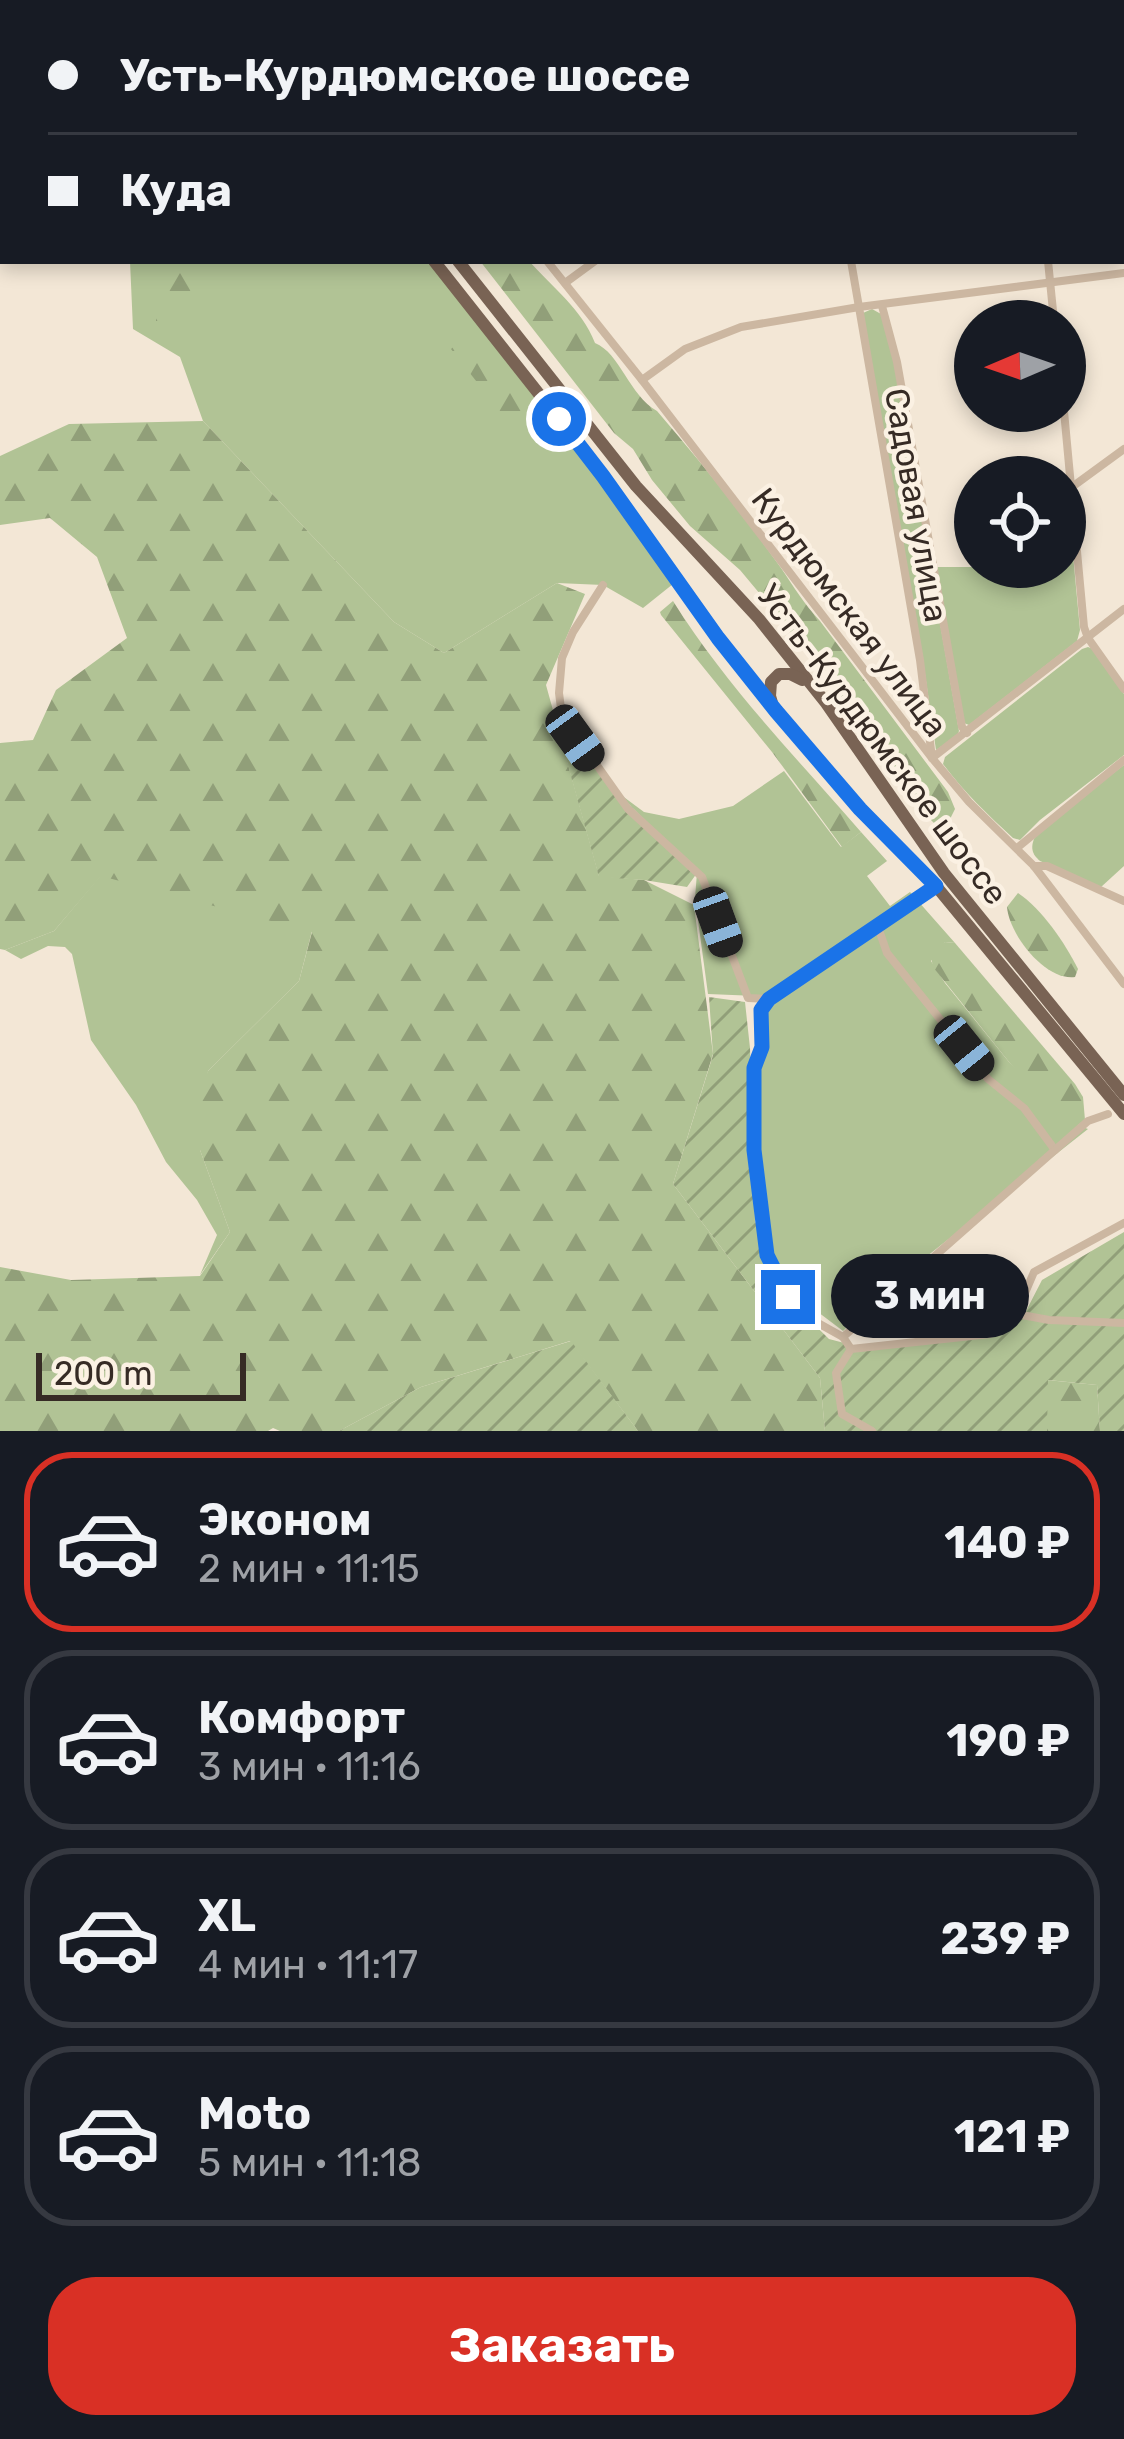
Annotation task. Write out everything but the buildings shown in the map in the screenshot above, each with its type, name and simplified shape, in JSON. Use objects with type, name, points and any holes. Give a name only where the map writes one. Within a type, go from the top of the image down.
[{"type":"main road","name":"Усть-Курдюмское шоссе","points":[[436,264],[603,476],[776,711],[860,809],[936,886],[1124,1114]]},
{"type":"main road","name":"Усть-Курдюмское шоссе","points":[[462,264],[636,486],[725,580],[826,703],[957,890],[1122,1092]]},
{"type":"main road","points":[[739,664],[755,674],[772,672],[780,658],[777,643]]},
{"type":"main road","points":[[776,711],[770,688],[778,674],[809,683]]},
{"type":"street","name":"Курдюмская улица","points":[[549,264],[932,758],[1034,866],[1124,984]]},
{"type":"street","points":[[565,283],[591,264]]},
{"type":"street","name":"Садовая улица","points":[[852,264],[920,660],[932,758]]},
{"type":"street","points":[[1048,264],[1052,300]]},
{"type":"street","points":[[642,380],[685,349],[741,326],[1124,273]]},
{"type":"street","name":"Садовая улица","points":[[882,305],[897,362],[962,727],[967,733]]},
{"type":"street","points":[[1086,477],[1124,449]]},
{"type":"street","points":[[603,585],[562,658],[562,716],[628,809],[702,877],[748,998],[769,999]]},
{"type":"street","points":[[1081,588],[1088,638],[1124,689]]},
{"type":"street","points":[[932,758],[1124,609]]},
{"type":"street","points":[[1017,848],[1124,760]]},
{"type":"street","points":[[1034,866],[1047,866],[1124,901]]},
{"type":"street","points":[[851,1349],[843,1337],[800,1312],[767,1255],[754,1150],[754,1068],[762,1047],[761,1010],[769,999],[936,886]]},
{"type":"street","points":[[878,927],[887,953],[988,1079],[1024,1108],[1054,1150]]},
{"type":"street","points":[[843,1337],[1088,1121],[1108,1114]]},
{"type":"street","points":[[851,1349],[990,1334],[1016,1314],[1034,1272],[1124,1223]]},
{"type":"street","points":[[1016,1314],[1124,1323]]},
{"type":"street","points":[[851,1349],[836,1373],[842,1414],[872,1431]]},
{"type":"green space","points":[[130,264],[436,264],[678,580],[643,608],[603,585],[557,583],[444,653],[394,622],[203,421],[180,357],[133,329]]},
{"type":"green space","points":[[156,264],[190,264],[184,323],[180,330],[156,325]]},
{"type":"green space","points":[[482,264],[532,264],[574,309],[595,343],[611,356],[767,548],[948,792],[955,809],[947,825],[936,825],[925,814],[765,600],[740,570],[690,526],[633,449],[614,433]]},
{"type":"green space","points":[[872,309],[881,314],[894,362],[959,731],[936,750],[863,313]]},
{"type":"green space","points":[[466,336],[537,425],[520,437],[451,349]]},
{"type":"green space","points":[[203,421],[394,622],[444,653],[557,583],[585,594],[546,685],[599,876],[644,880],[694,905],[713,1054],[673,1184],[820,1378],[825,1431],[638,1431],[570,1341],[421,1387],[339,1431],[0,1431],[0,1267],[71,1280],[200,1276],[230,1232],[189,1120],[208,1071],[299,981],[312,932],[101,876],[54,931],[0,949],[0,743],[33,740],[56,690],[127,638],[97,557],[50,518],[0,525],[0,456],[69,424]]},
{"type":"green space","points":[[935,567],[954,567],[954,588],[1076,588],[1077,641],[969,725],[964,723]]},
{"type":"green space","points":[[673,601],[739,692],[861,832],[842,847],[661,615]]},
{"type":"green space","points":[[1088,647],[1124,694],[1124,755],[1020,840],[1013,838],[959,784],[943,764],[945,757]]},
{"type":"green space","points":[[564,718],[617,792],[697,873],[687,887],[599,877],[557,726]]},
{"type":"green space","points":[[1124,765],[1124,866],[1101,887],[1040,861],[1032,847],[1038,831]]},
{"type":"green space","points":[[784,771],[841,847],[861,832],[887,861],[867,876],[890,906],[910,892],[955,943],[945,942],[931,961],[945,983],[1009,1062],[1088,1129],[893,1283],[843,1331],[781,1284],[760,1221],[757,996],[708,994],[695,898],[697,873],[617,792],[644,812],[679,819],[733,806]]},
{"type":"green space","points":[[101,875],[312,931],[299,981],[208,1071],[200,1150],[230,1232],[200,1275],[217,1235],[91,1040],[72,954],[65,947],[48,946],[21,959],[5,950],[54,931]]},
{"type":"green space","points":[[1018,893],[1060,938],[1078,969],[1075,977],[1052,972],[1021,942],[1007,907]]},
{"type":"green space","points":[[945,942],[955,943],[1075,1084],[1083,1097],[1085,1120],[1069,1127],[1009,1062],[933,967],[930,952]]},
{"type":"green space","points":[[709,997],[745,1002],[755,1221],[778,1289],[829,1339],[871,1350],[961,1340],[1025,1313],[1042,1280],[1124,1232],[1124,1431],[1100,1431],[1097,1385],[1048,1380],[1047,1431],[825,1431],[820,1378],[673,1184],[713,1055]]},
{"type":"green space","points":[[571,1341],[638,1431],[339,1431],[421,1387]]},
{"type":"green space","points":[[1047,1380],[1097,1385],[1100,1431],[1047,1431]]},
{"type":"route","points":[[559,419],[776,711],[860,809],[936,886],[769,999],[761,1010],[762,1047],[754,1068],[754,1150],[767,1255],[788,1297]]}]
